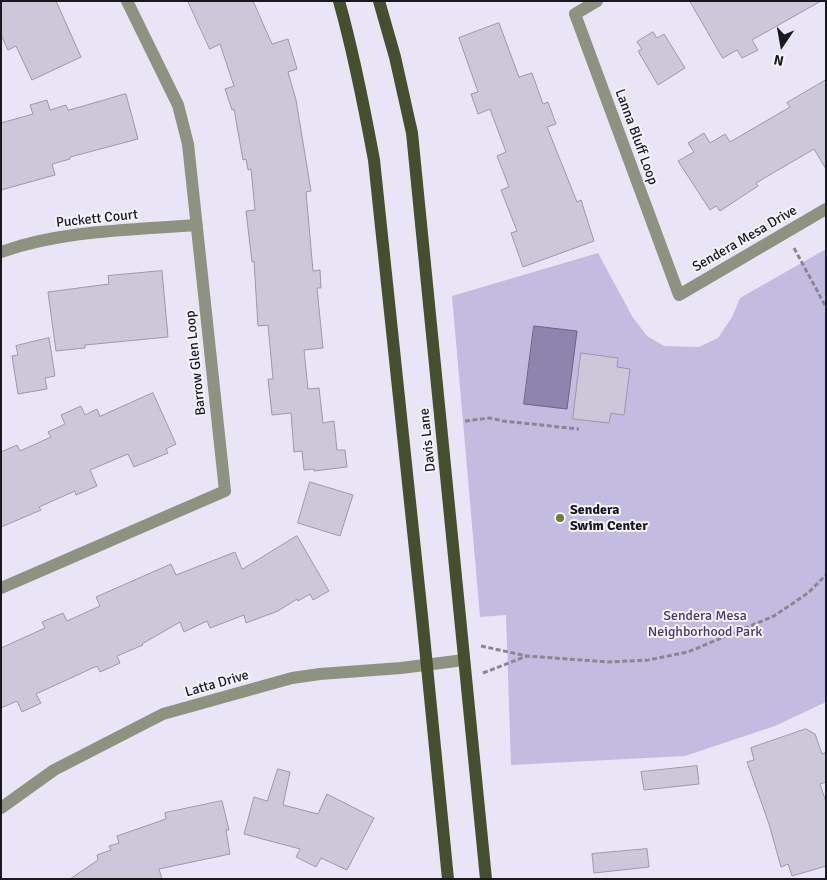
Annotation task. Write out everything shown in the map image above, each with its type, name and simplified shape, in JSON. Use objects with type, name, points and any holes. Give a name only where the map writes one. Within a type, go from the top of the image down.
[{"type":"main road","name":"Davis Lane","points":[[339,1],[361,88],[374,160],[448,879]]},
{"type":"main road","name":"Davis Lane","points":[[379,1],[395,57],[412,133],[486,879]]},
{"type":"street","name":"Barrow Glen Loop","points":[[1,588],[224,492],[188,144],[180,112],[127,1]]},
{"type":"street","name":"Lanna Bluff Loop","points":[[597,1],[575,14],[679,295]]},
{"type":"street","name":"Sendera Mesa Drive","points":[[679,295],[826,210]]},
{"type":"street","name":"Puckett Court","points":[[1,252],[50,239],[86,234],[197,225]]},
{"type":"street","name":"Latta Drive","points":[[1,808],[54,770],[163,714],[292,678],[464,660]]},
{"type":"path","points":[[794,248],[826,307]]},
{"type":"path","points":[[465,421],[490,418],[579,429]]},
{"type":"path","points":[[477,645],[527,656],[609,662],[648,660],[688,652],[774,616],[808,593],[826,575]]},
{"type":"path","points":[[481,674],[527,656]]},
{"type":"green space","name":"Sendera Mesa Neighborhood Park","points":[[826,249],[826,702],[775,726],[685,756],[511,765],[506,615],[480,617],[452,296],[598,253],[632,316],[647,336],[664,346],[699,347],[718,338],[732,317],[740,298]]},
{"type":"shaded area","points":[[534,326],[577,331],[567,409],[524,404]]},
{"type":"building","points":[[1,1],[56,1],[81,57],[32,80],[16,46],[8,50],[1,35]]},
{"type":"building","points":[[188,1],[253,1],[272,44],[288,39],[297,69],[288,72],[296,100],[311,191],[306,192],[313,271],[320,270],[321,288],[317,288],[323,348],[304,350],[308,389],[319,388],[323,423],[334,421],[337,450],[345,450],[347,467],[314,471],[314,469],[304,470],[302,451],[294,452],[291,413],[272,415],[268,379],[273,379],[268,325],[258,326],[254,261],[252,262],[246,211],[255,210],[251,169],[248,170],[246,159],[243,160],[234,109],[232,110],[225,89],[234,86],[220,44],[210,49]]},
{"type":"building","points":[[690,1],[821,1],[752,40],[758,50],[742,58],[737,50],[723,58]]},
{"type":"building","points":[[499,23],[519,77],[532,73],[543,104],[548,102],[556,124],[547,127],[577,202],[581,200],[594,241],[523,267],[511,233],[517,231],[501,190],[509,187],[497,156],[506,152],[490,109],[478,114],[471,94],[478,92],[459,38]]},
{"type":"building","points":[[653,32],[657,38],[664,34],[685,68],[658,85],[638,51],[642,49],[637,42]]},
{"type":"building","points":[[826,80],[826,169],[814,149],[756,183],[758,186],[720,211],[716,206],[710,210],[678,161],[694,152],[688,143],[704,133],[710,143],[725,134],[730,142],[790,107],[787,103]]},
{"type":"building","points":[[126,94],[138,139],[70,157],[70,159],[52,164],[55,175],[1,190],[1,123],[33,114],[30,105],[47,100],[50,110],[66,105],[68,110]]},
{"type":"building","points":[[162,271],[168,337],[85,345],[85,348],[56,351],[48,292],[109,284],[108,276]]},
{"type":"building","points":[[49,338],[55,376],[45,378],[47,389],[18,394],[12,356],[18,355],[16,346]]},
{"type":"building","points":[[581,353],[618,358],[617,367],[630,369],[624,415],[611,413],[609,423],[573,419]]},
{"type":"building","points":[[153,393],[176,444],[166,449],[168,453],[134,467],[128,454],[90,470],[97,486],[76,495],[75,491],[39,507],[41,510],[1,527],[1,452],[17,445],[20,451],[51,437],[48,432],[65,424],[61,415],[81,406],[85,415],[97,409],[100,416]]},
{"type":"building","points":[[310,482],[353,495],[340,536],[298,523]]},
{"type":"building","points":[[297,536],[329,591],[313,600],[310,594],[298,601],[297,599],[278,611],[246,623],[244,615],[210,628],[207,621],[184,632],[180,622],[143,645],[117,656],[120,663],[100,672],[97,666],[36,694],[41,703],[22,712],[17,701],[1,708],[1,648],[45,628],[42,622],[63,613],[67,621],[100,606],[96,597],[171,564],[176,575],[235,552],[242,569]]},
{"type":"building","points":[[806,729],[815,734],[822,754],[826,752],[826,782],[820,784],[826,802],[826,866],[792,876],[788,864],[781,867],[769,824],[747,762],[754,760],[751,748]]},
{"type":"building","points":[[697,766],[699,784],[644,790],[641,772]]},
{"type":"building","points":[[278,769],[290,772],[283,805],[318,814],[327,794],[374,818],[347,870],[321,858],[316,867],[296,857],[300,849],[244,834],[254,797],[267,801]]},
{"type":"building","points":[[222,801],[229,830],[226,830],[230,854],[159,869],[162,879],[70,879],[98,860],[97,855],[111,850],[109,846],[119,843],[117,836],[166,819],[165,813]]},
{"type":"building","points":[[647,849],[649,867],[594,873],[592,854]]},
{"type":"place","name":"Sendera Swim Center","points":[[560,518]]}]
